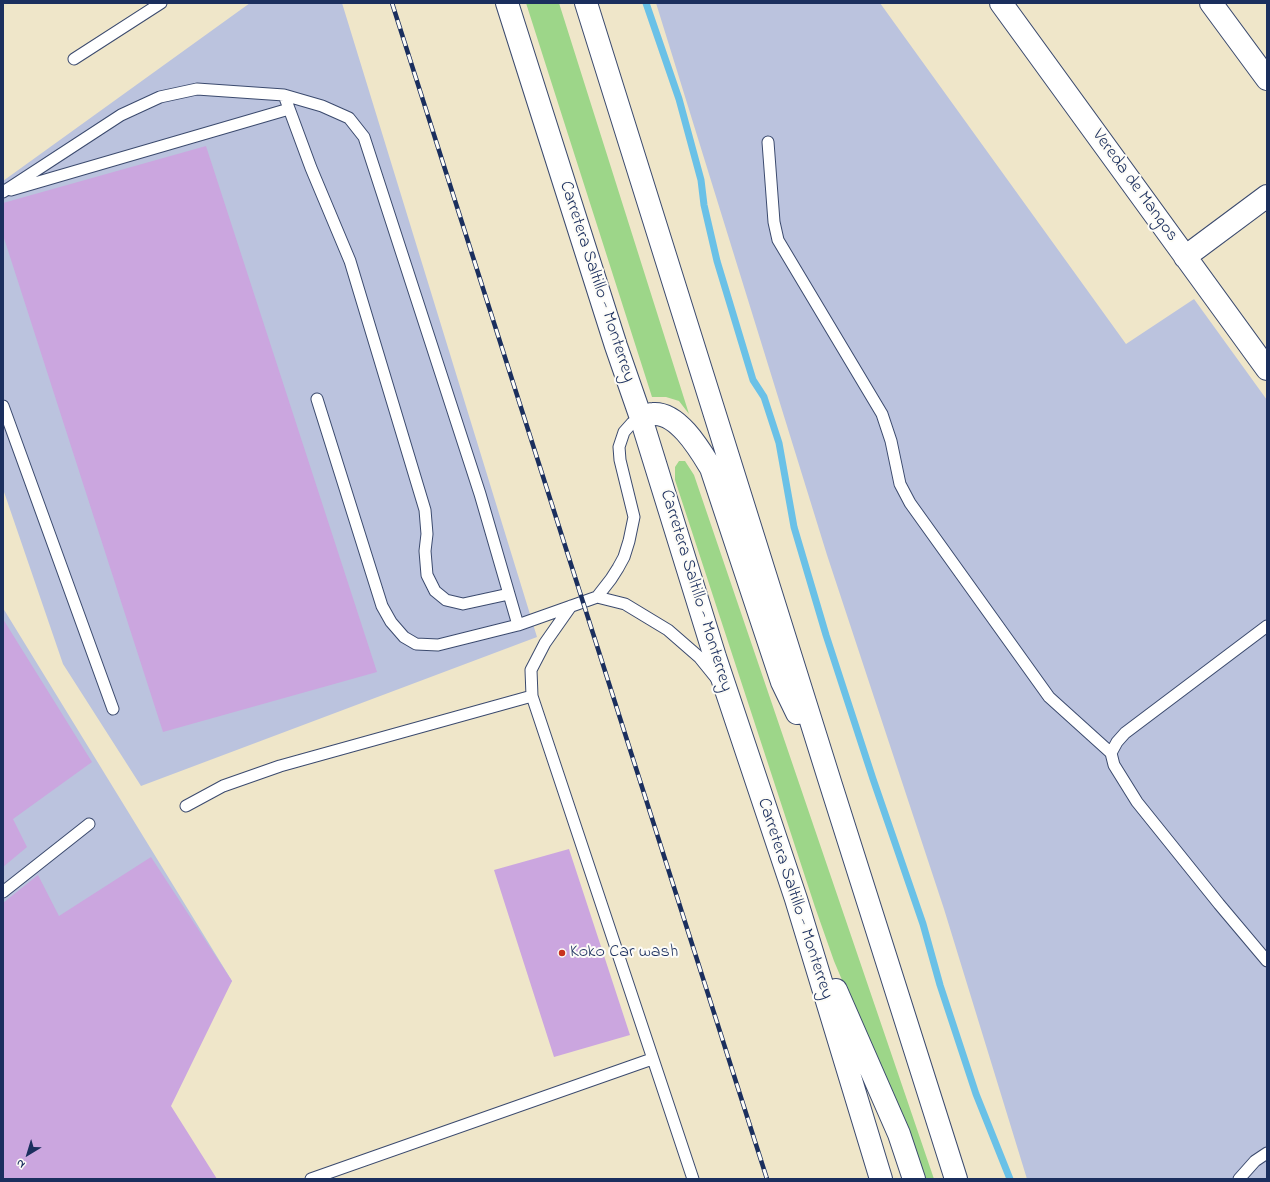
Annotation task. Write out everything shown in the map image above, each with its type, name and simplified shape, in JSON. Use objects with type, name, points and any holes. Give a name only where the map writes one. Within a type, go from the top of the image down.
[{"type":"main road","name":"Carretera Saltillo - Monterrey","points":[[507,3],[616,346],[641,418],[728,694],[796,899],[881,1179]]},
{"type":"main road","name":"Vereda de Mangos","points":[[1001,3],[1267,369]]},
{"type":"main road","points":[[1211,3],[1267,79]]},
{"type":"main road","points":[[588,6],[831,785],[956,1179]]},
{"type":"main road","points":[[1185,257],[1267,196]]},
{"type":"main road","points":[[641,418],[652,414],[657,414],[668,418],[680,426],[697,445],[711,468],[782,682],[831,785]]},
{"type":"main road","points":[[796,899],[899,1134],[914,1179]]},
{"type":"lane","points":[[74,59],[161,3]]},
{"type":"lane","points":[[3,192],[121,114],[160,96],[197,89],[284,95],[322,106],[349,118],[364,137],[478,486],[518,625]]},
{"type":"lane","points":[[284,95],[311,168],[350,261],[425,510],[425,551],[427,575],[435,591],[446,600],[463,604],[509,594]]},
{"type":"lane","points":[[3,192],[289,109]]},
{"type":"lane","points":[[768,142],[774,222],[778,240],[882,414],[891,441],[900,484],[910,503],[1049,697],[1111,753],[1114,765],[1137,802],[1267,961]]},
{"type":"lane","points":[[317,398],[382,606],[391,622],[404,637],[416,644],[438,645],[518,625],[596,597],[618,568],[624,557],[629,541],[634,517],[620,460],[619,447],[624,432],[632,423],[641,418]]},
{"type":"lane","points":[[3,406],[113,709]]},
{"type":"lane","points":[[596,597],[625,604],[668,630],[699,657],[728,694]]},
{"type":"lane","points":[[571,606],[545,643],[530,670],[532,696],[616,944],[652,1059],[693,1179]]},
{"type":"lane","points":[[1111,753],[1117,742],[1125,733],[1267,626]]},
{"type":"lane","points":[[186,806],[223,786],[280,766],[532,696]]},
{"type":"lane","points":[[3,892],[89,824]]},
{"type":"lane","points":[[311,1179],[652,1059]]},
{"type":"lane","points":[[1239,1179],[1254,1162],[1267,1153]]},
{"type":"shaded area","points":[[250,3],[342,3],[537,637],[141,786],[63,664],[3,489],[3,181]]},
{"type":"shaded area","points":[[656,3],[880,3],[1126,344],[1194,299],[1267,400],[1267,1179],[1027,1179],[944,909],[827,555]]},
{"type":"shaded area","points":[[3,608],[232,981],[156,1104],[3,1179]]},
{"type":"green space","points":[[526,3],[559,3],[689,414],[679,401],[666,397],[652,397]]},
{"type":"green space","points":[[679,461],[685,461],[694,475],[934,1179],[921,1179],[904,1127],[834,961],[675,480],[675,467]]},
{"type":"building","points":[[206,146],[377,672],[163,732],[3,235],[3,203]]},
{"type":"building","points":[[3,619],[92,762],[13,819],[27,847],[3,867]]},
{"type":"building","name":"Koko Car wash","points":[[569,849],[630,1035],[554,1057],[494,870]]},
{"type":"building","points":[[151,857],[232,981],[171,1106],[217,1179],[3,1179],[3,903],[38,875],[59,916]]},
{"type":"waterway","points":[[646,3],[679,99],[701,180],[704,205],[717,261],[753,380],[764,397],[779,443],[794,527],[826,635],[873,779],[923,924],[940,985],[976,1094],[1010,1179]]},
{"type":"railway","points":[[392,3],[767,1179]]},
{"type":"place","name":"Koko Car wash","points":[[562,953]]}]
